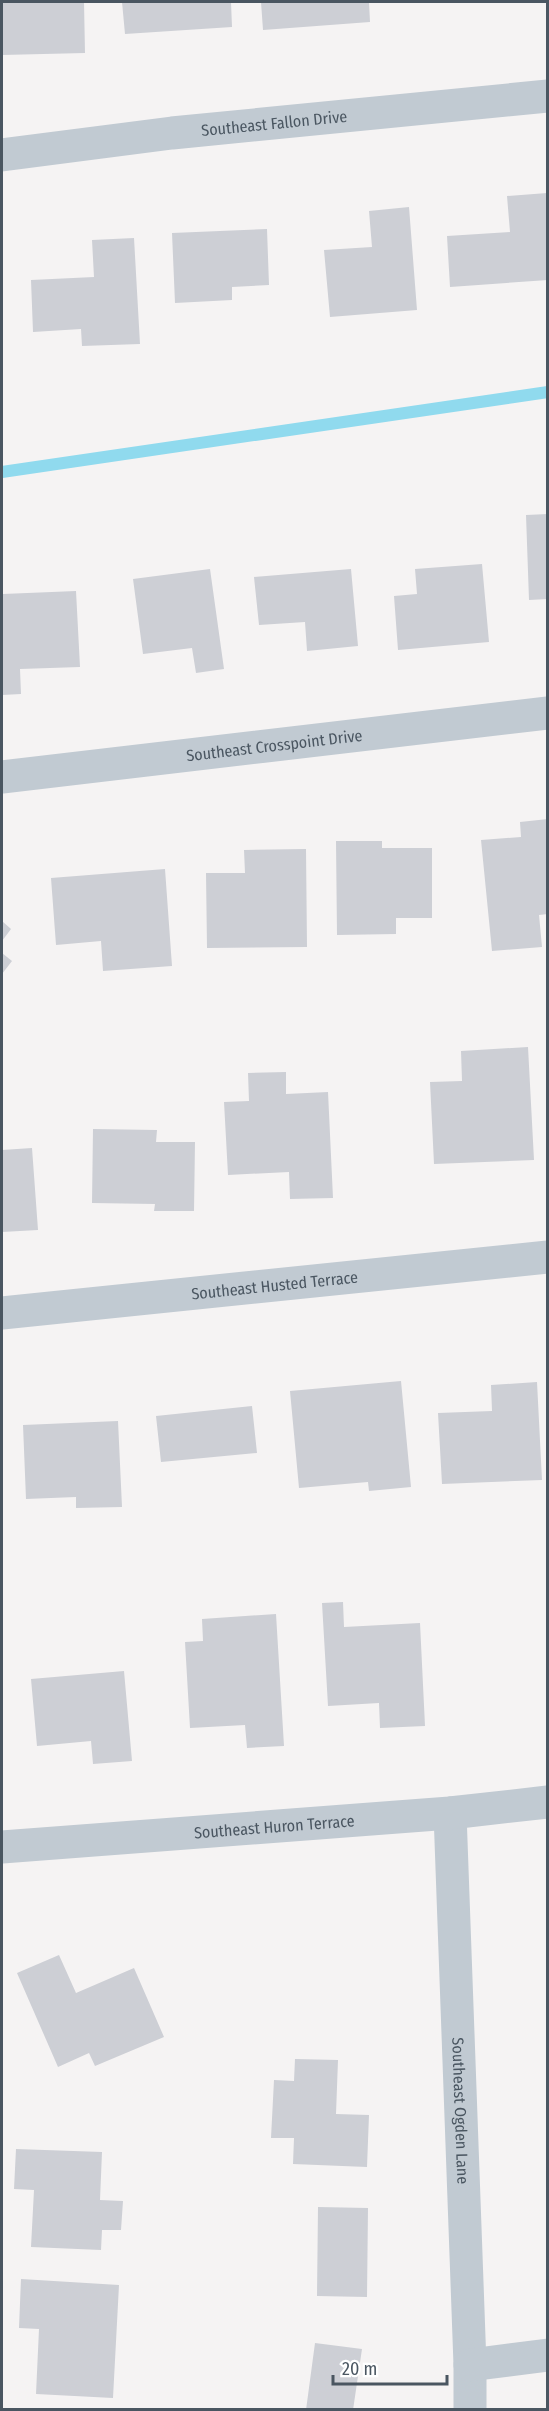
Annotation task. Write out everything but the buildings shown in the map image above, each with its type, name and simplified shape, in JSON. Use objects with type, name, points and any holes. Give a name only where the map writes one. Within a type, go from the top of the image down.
[{"type":"street","name":"Southeast Fallon Drive","points":[[2,155],[172,133],[548,96]]},
{"type":"street","name":"Southeast Crosspoint Drive","points":[[2,777],[548,713]]},
{"type":"street","name":"Southeast Husted Terrace","points":[[2,1313],[548,1257]]},
{"type":"street","name":"Southeast Huron Terrace","points":[[2,1847],[450,1813],[548,1802]]},
{"type":"street","name":"Southeast Ogden Lane","points":[[450,1813],[470,2409]]},
{"type":"street","points":[[470,2365],[548,2355]]},
{"type":"waterway","points":[[2,472],[548,392]]}]
